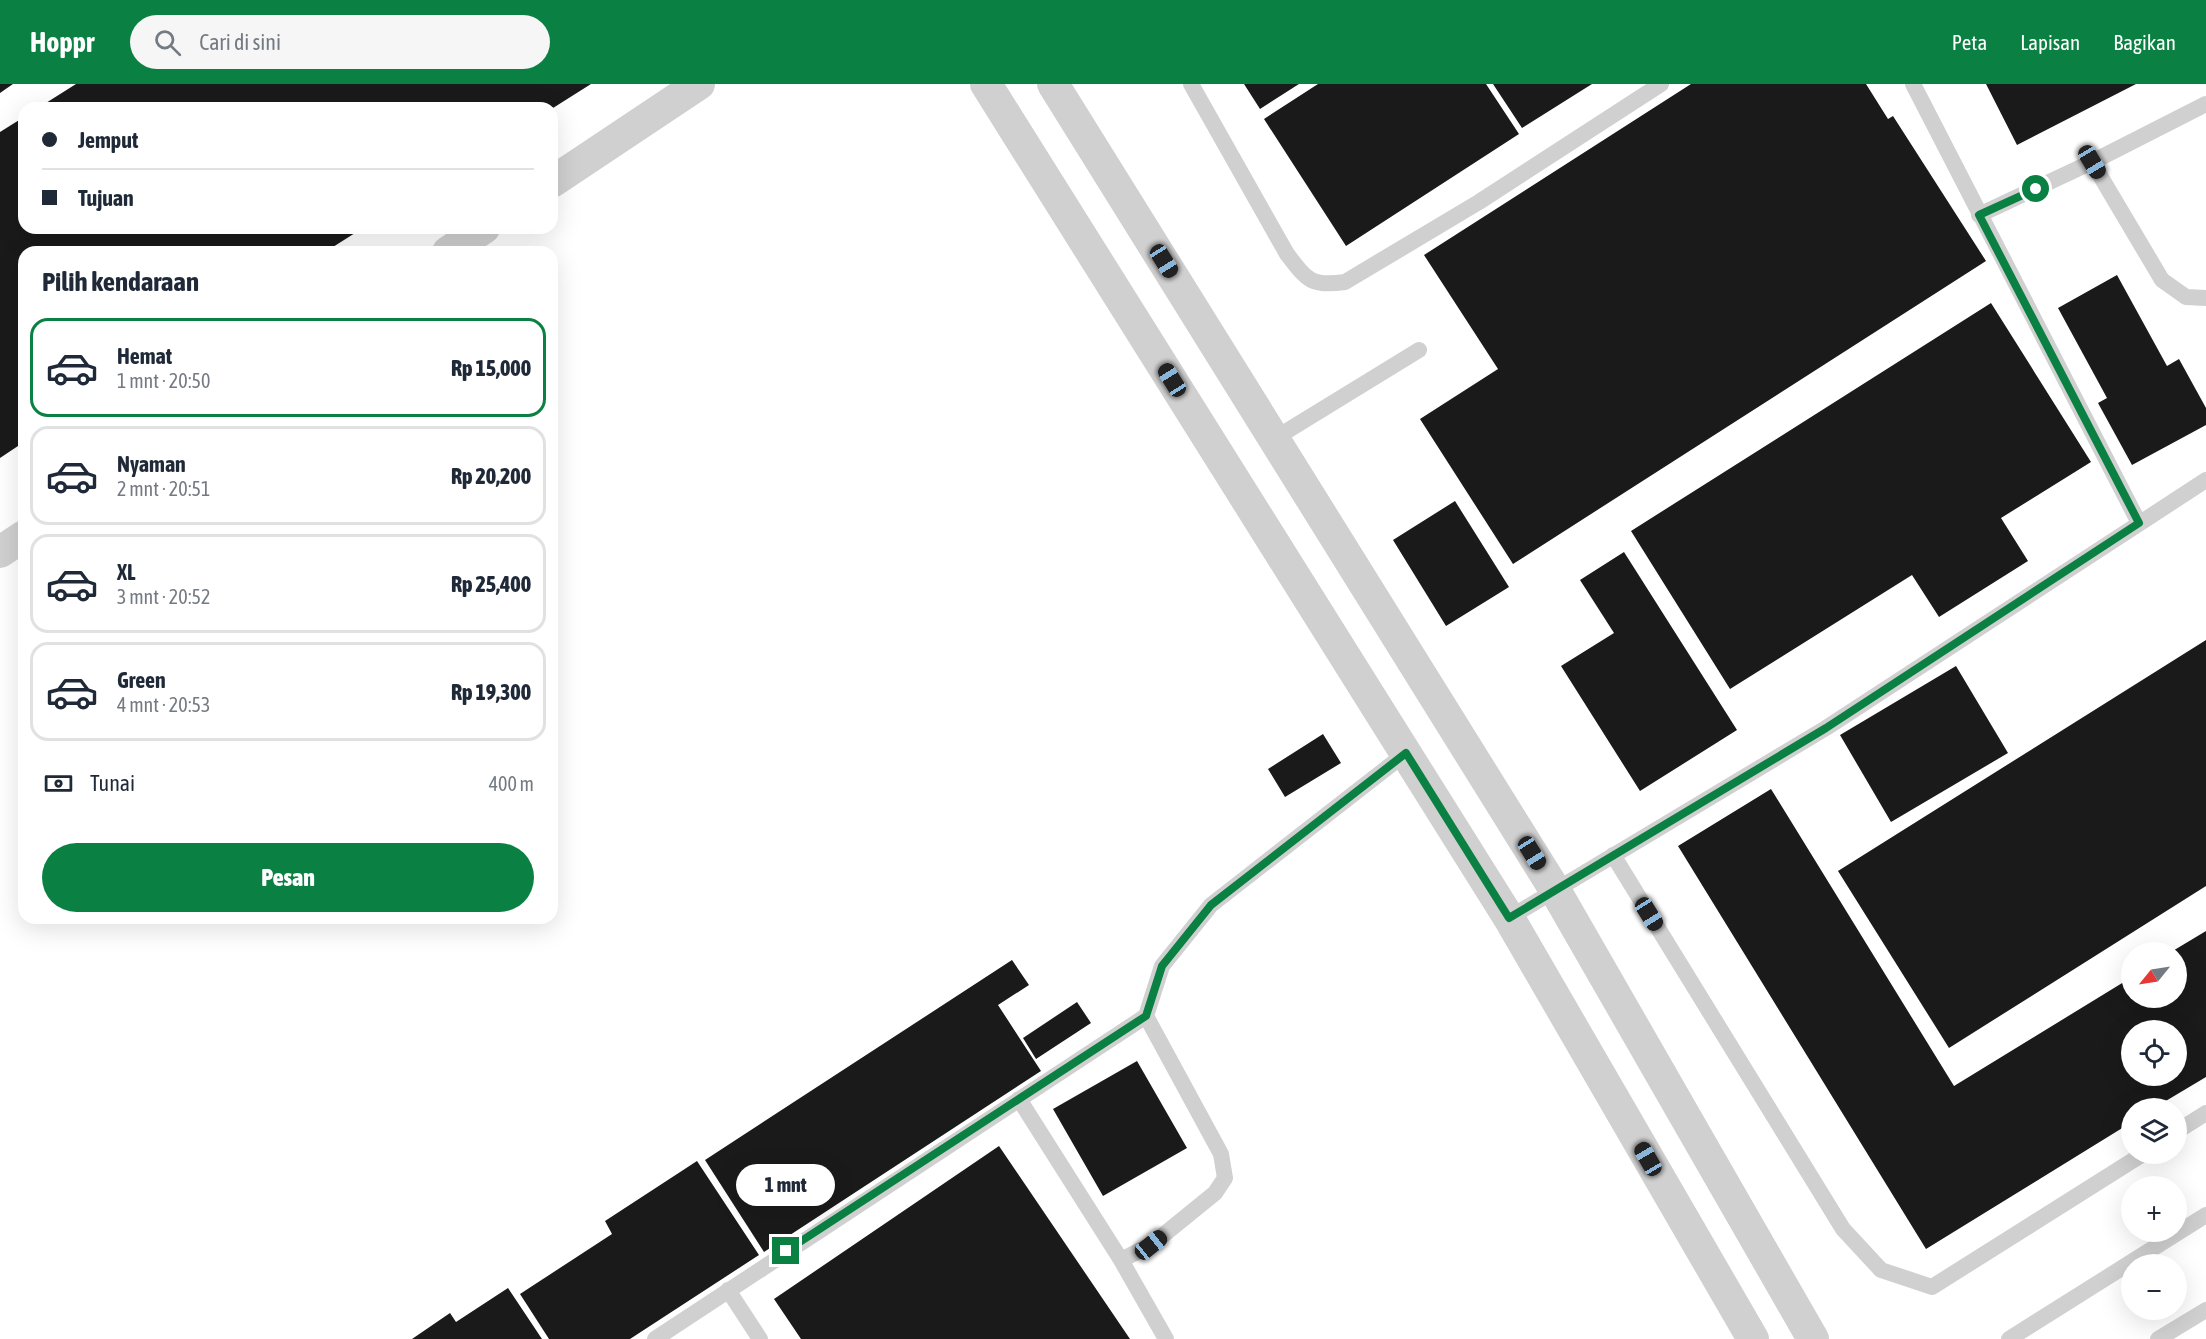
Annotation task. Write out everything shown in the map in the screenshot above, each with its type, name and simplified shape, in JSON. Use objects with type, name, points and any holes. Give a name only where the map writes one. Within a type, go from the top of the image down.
[{"type":"street","points":[[558,178],[699,84]]},
{"type":"street","points":[[986,84],[1509,918],[1752,1339]]},
{"type":"street","points":[[1053,84],[1555,890],[1813,1339]]},
{"type":"street","points":[[457,246],[475,234]]},
{"type":"street","points":[[0,552],[18,540]]},
{"type":"lane","points":[[1191,84],[1287,254],[1302,273],[1314,283],[1323,285],[1345,282],[1479,202],[1661,84]]},
{"type":"lane","points":[[1913,84],[2139,523]]},
{"type":"lane","points":[[1979,215],[2092,162],[2206,104]]},
{"type":"lane","points":[[2092,162],[2162,280],[2186,297],[2206,298]]},
{"type":"lane","points":[[1274,439],[1419,350]]},
{"type":"lane","points":[[1509,918],[1826,728],[2206,480]]},
{"type":"lane","points":[[656,1339],[1146,1016],[1162,966],[1211,905],[1406,753]]},
{"type":"lane","points":[[1613,855],[1843,1229],[1881,1270],[1932,1287],[2127,1164]]},
{"type":"lane","points":[[1121,1260],[1151,1245],[1215,1193],[1225,1178],[1221,1154],[1146,1016]]},
{"type":"lane","points":[[1019,1099],[1121,1260],[1166,1339]]},
{"type":"lane","points":[[2187,1125],[2206,1113]]},
{"type":"lane","points":[[2009,1339],[2205,1218]]},
{"type":"lane","points":[[728,1290],[760,1339]]},
{"type":"lane","points":[[2158,1339],[2206,1310]]},
{"type":"building","points":[[0,84],[13,84],[0,93]]},
{"type":"building","points":[[76,84],[591,84],[558,105],[558,102],[48,102]]},
{"type":"building","points":[[1244,84],[1299,84],[1260,109]]},
{"type":"building","points":[[1318,84],[1486,84],[1519,134],[1346,246],[1264,119]]},
{"type":"building","points":[[1493,84],[1592,84],[1522,128]]},
{"type":"building","points":[[1691,84],[1866,84],[1888,119],[1893,116],[1986,261],[1513,564],[1420,419],[1498,369],[1424,255]]},
{"type":"building","points":[[1986,84],[2136,84],[2017,145]]},
{"type":"building","points":[[18,121],[18,234],[354,234],[334,246],[18,246],[18,446],[0,458],[0,132]]},
{"type":"building","points":[[2117,275],[2167,366],[2179,359],[2206,408],[2206,425],[2132,465],[2098,403],[2107,398],[2058,308]]},
{"type":"building","points":[[1991,303],[2091,462],[2001,518],[2028,561],[1939,617],[1912,575],[1730,689],[1631,531]]},
{"type":"building","points":[[1455,501],[1509,587],[1446,626],[1393,540]]},
{"type":"building","points":[[1624,552],[1737,730],[1640,791],[1561,666],[1614,633],[1580,580]]},
{"type":"building","points":[[2206,640],[2206,886],[1949,1048],[1838,871]]},
{"type":"building","points":[[1956,666],[2008,753],[1891,822],[1840,735]]},
{"type":"building","points":[[1323,734],[1341,763],[1285,797],[1268,769]]},
{"type":"building","points":[[1771,789],[1954,1086],[2121,984],[2121,1008],[2187,1008],[2187,942],[2206,931],[2206,1077],[2171,1098],[2121,1098],[2121,1129],[1926,1249],[1678,846]]},
{"type":"building","points":[[1012,960],[1029,985],[998,1005],[1041,1071],[764,1252],[705,1160]]},
{"type":"building","points":[[1077,1002],[1091,1023],[1036,1059],[1023,1038]]},
{"type":"building","points":[[1137,1061],[1187,1148],[1103,1196],[1053,1109]]},
{"type":"building","points":[[999,1146],[1130,1339],[801,1339],[774,1299]]},
{"type":"building","points":[[697,1161],[759,1255],[630,1339],[549,1339],[520,1294],[612,1234],[605,1221]]},
{"type":"building","points":[[508,1288],[542,1339],[412,1339],[450,1313],[456,1322]]},
{"type":"route","points":[[786,1251],[1146,1016],[1162,966],[1211,905],[1406,753],[1509,918],[1826,728],[2139,523],[1979,215],[2036,189]]}]
